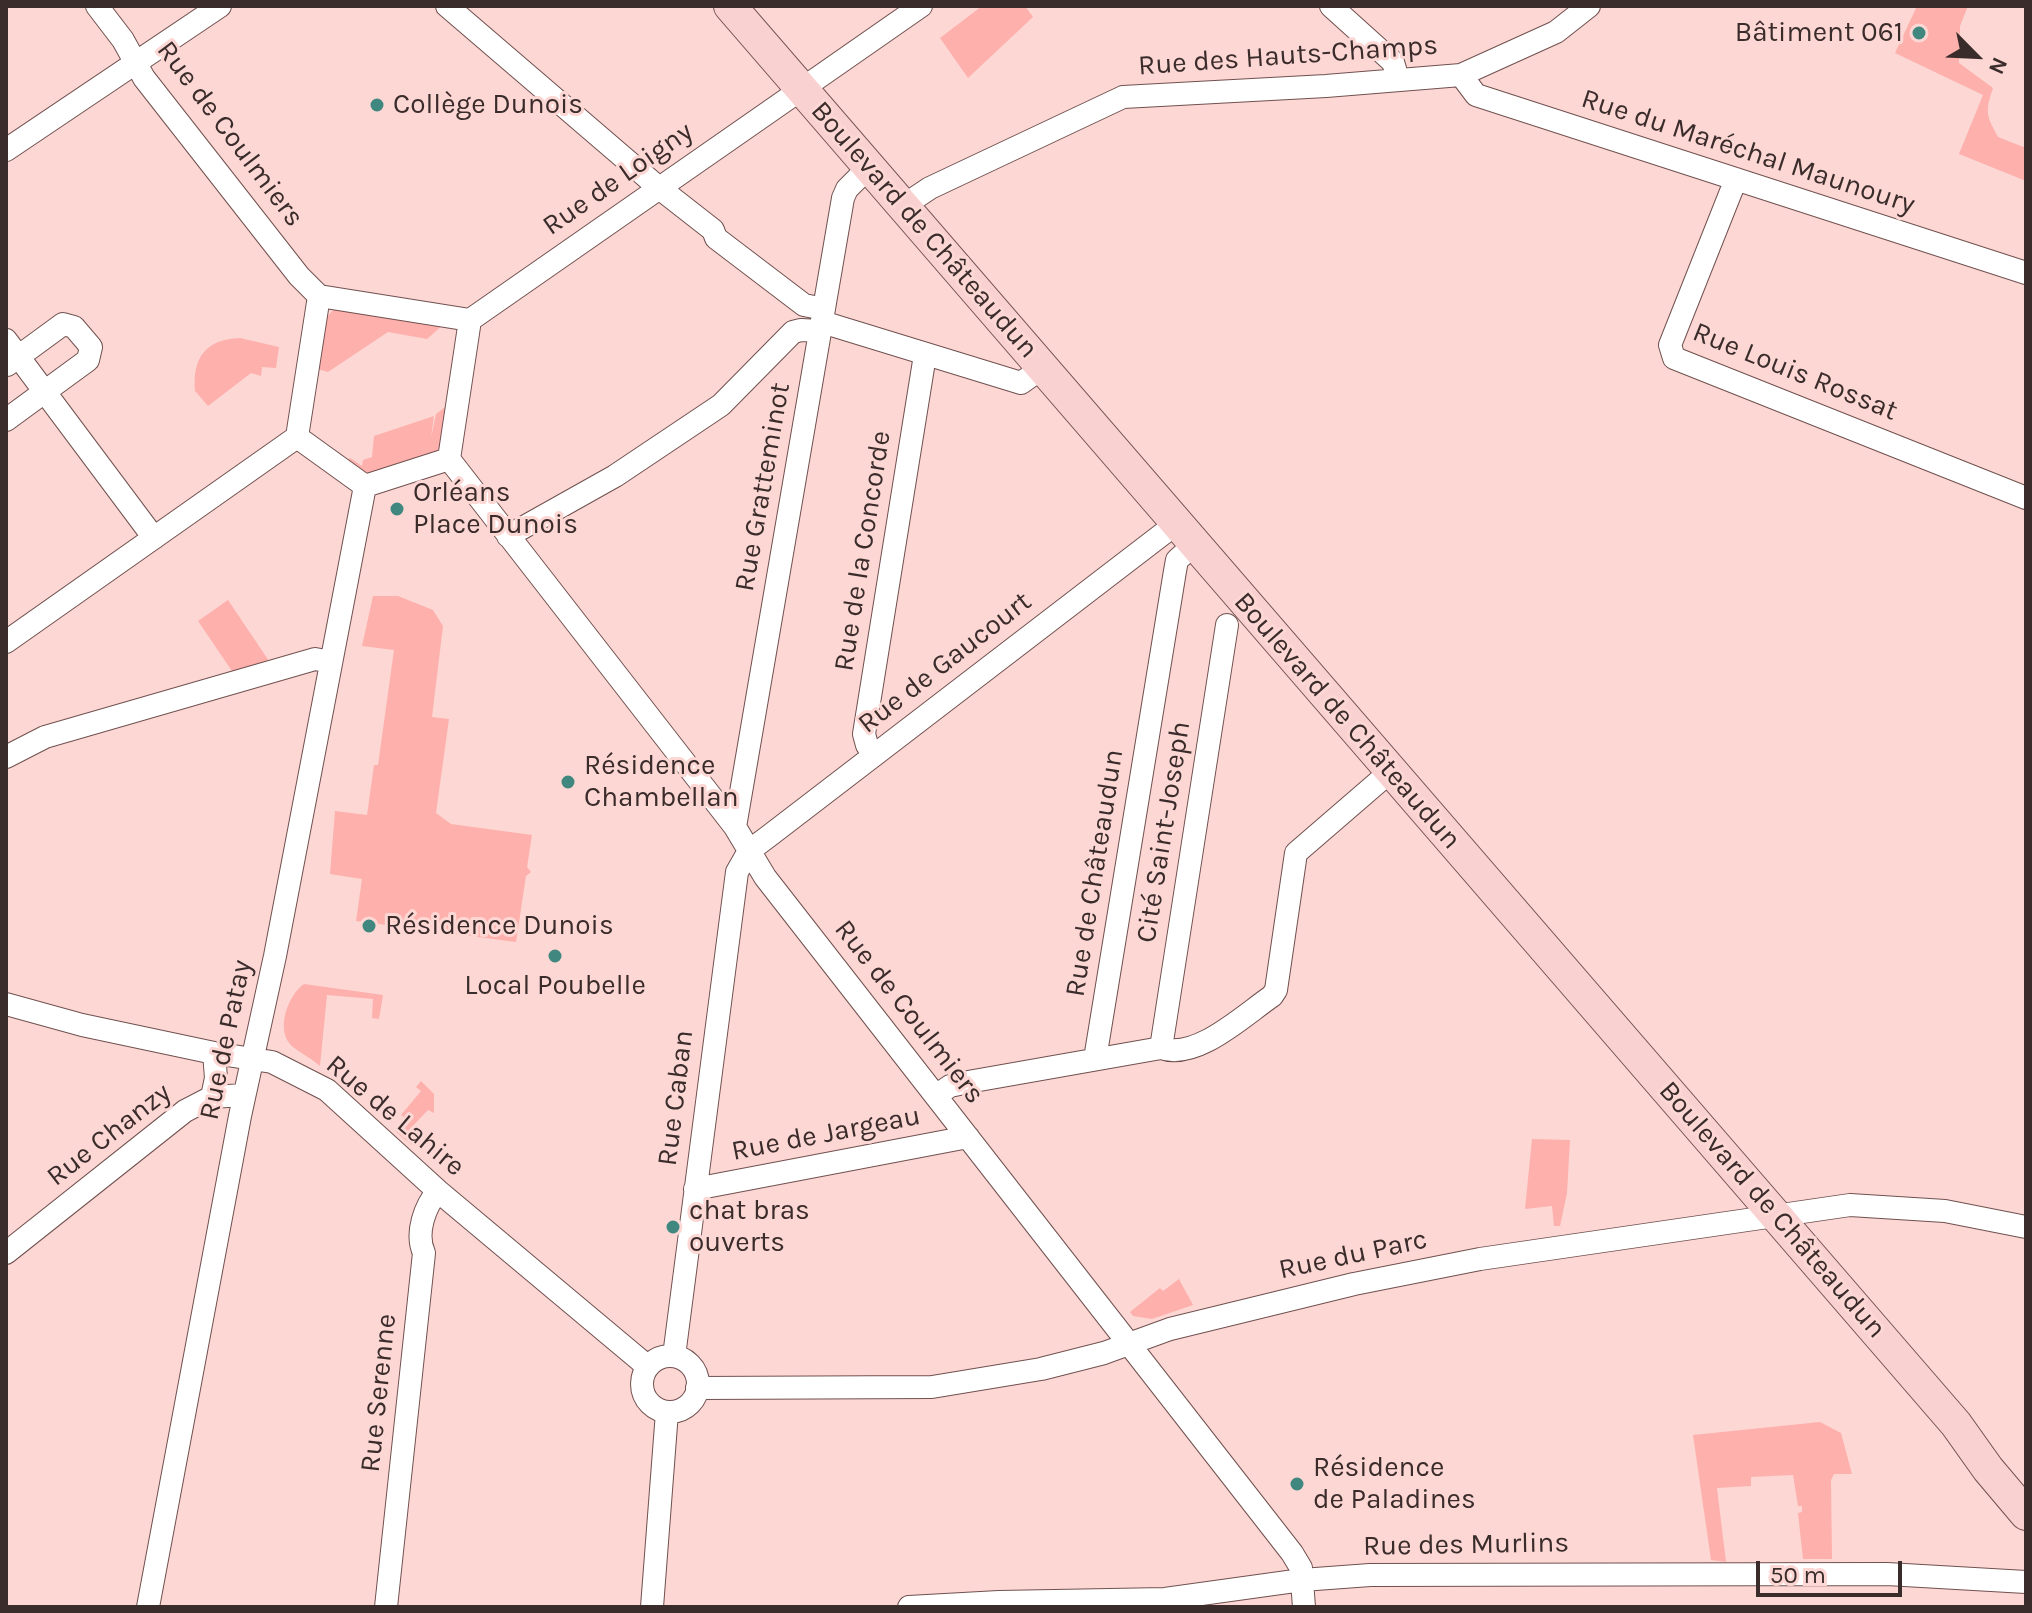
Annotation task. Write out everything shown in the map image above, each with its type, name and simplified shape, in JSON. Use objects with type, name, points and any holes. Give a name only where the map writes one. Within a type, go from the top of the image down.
[{"type":"main road","name":"Boulevard de Châteaudun","points":[[730,6],[1965,1435],[1988,1469],[2026,1514]]},
{"type":"main road","name":"Boulevard de Châteaudun","points":[[1965,1435],[1988,1454],[2026,1498]]},
{"type":"main road","name":"Boulevard de Châteaudun","points":[[1965,1435],[1977,1468],[2026,1526]]},
{"type":"street","name":"Rue de Coulmiers","points":[[97,6],[137,61],[144,78],[299,276],[319,296]]},
{"type":"street","points":[[6,150],[220,6]]},
{"type":"street","points":[[447,6],[658,187],[713,230],[716,238],[822,320],[1021,383],[1042,368]]},
{"type":"street","name":"Rue de Loigny","points":[[470,320],[921,6]]},
{"type":"street","name":"Rue des Hauts-Champs","points":[[903,206],[930,188],[1123,97],[1461,75],[1556,32],[1589,6]]},
{"type":"street","points":[[1341,9],[1393,62],[1398,79]]},
{"type":"street","name":"Rue du Maréchal Maunoury","points":[[1461,75],[1476,95],[2026,273]]},
{"type":"street","name":"Rue Gratteminot","points":[[735,827],[843,198],[847,189],[869,167]]},
{"type":"street","name":"Rue Louis Rossat","points":[[1736,179],[1670,345],[1674,358],[2026,498]]},
{"type":"street","points":[[6,642],[297,437],[319,296],[470,320],[449,459],[365,486],[297,437]]},
{"type":"street","points":[[508,536],[615,476],[708,414],[721,405],[793,332],[822,320]]},
{"type":"street","points":[[6,420],[45,393],[88,360],[91,347],[74,327],[63,324],[10,355],[45,393],[154,538]]},
{"type":"street","name":"Rue de la Concorde","points":[[874,755],[864,734],[925,355]]},
{"type":"street","name":"Rue de Coulmiers","points":[[449,459],[735,827],[765,877],[1292,1553],[1301,1568],[1304,1607]]},
{"type":"street","name":"Rue de Patay","points":[[148,1607],[244,1095],[254,1058],[365,486]]},
{"type":"street","name":"Rue de Gaucourt","points":[[749,851],[874,755],[1186,534]]},
{"type":"street","name":"Rue de Châteaudun","points":[[1095,1059],[1175,571],[1186,534]]},
{"type":"street","name":"Cité Saint-Joseph","points":[[1161,1048],[1227,625]]},
{"type":"street","points":[[6,757],[45,737],[73,728],[315,659],[331,662]]},
{"type":"street","points":[[937,1095],[959,1084],[1161,1048],[1169,1051],[1201,1045],[1274,993],[1296,853],[1391,771]]},
{"type":"street","name":"Rue Caban","points":[[674,1356],[731,905],[737,872],[749,851]]},
{"type":"street","name":"Rue de Lahire","points":[[6,1004],[82,1025],[280,1064],[327,1090],[438,1191],[647,1366]]},
{"type":"street","name":"Rue Chanzy","points":[[212,1097],[216,1078],[214,1053]]},
{"type":"street","name":"Rue Chanzy","points":[[6,1253],[185,1111],[212,1097],[244,1095]]},
{"type":"street","name":"Rue de Jargeau","points":[[695,1189],[968,1137]]},
{"type":"street","name":"Rue Serenne","points":[[386,1607],[424,1253],[421,1247],[424,1211],[438,1191]]},
{"type":"street","name":"Rue du Parc","points":[[697,1388],[932,1387],[1041,1369],[1104,1353],[1241,1310],[1466,1262],[1850,1205],[1945,1211],[2026,1227]]},
{"type":"street","points":[[674,1356],[690,1363],[695,1370],[697,1388],[690,1403],[683,1409],[667,1412],[645,1399],[641,1382],[647,1366],[658,1358],[674,1356]]},
{"type":"street","points":[[652,1607],[667,1412]]},
{"type":"street","name":"Rue des Murlins","points":[[909,1607],[1165,1599],[1302,1580],[1370,1575],[1807,1573],[2026,1582]]},
{"type":"shaded area","points":[[982,6],[1025,6],[1033,17],[968,78],[940,38]]},
{"type":"shaded area","points":[[1917,6],[1968,6],[1960,26],[1959,63],[1993,88],[1989,118],[1998,137],[2026,148],[2026,181],[1959,154],[1983,95],[1895,53]]},
{"type":"shaded area","points":[[335,308],[444,324],[427,339],[388,332],[328,372],[317,369],[326,318]]},
{"type":"shaded area","points":[[240,338],[279,347],[276,368],[262,367],[261,376],[251,373],[208,406],[195,391],[199,360],[218,342]]},
{"type":"shaded area","points":[[448,405],[438,452],[367,475],[346,461],[350,458],[362,466],[363,460],[372,457],[374,436],[434,416],[431,438],[436,414]]},
{"type":"shaded area","points":[[373,596],[398,596],[433,610],[443,626],[432,717],[449,719],[436,813],[451,824],[532,835],[527,867],[531,872],[526,876],[516,942],[356,921],[362,879],[330,874],[335,811],[367,815],[374,765],[378,765],[394,650],[362,646]]},
{"type":"shaded area","points":[[228,600],[273,667],[236,677],[198,621]]},
{"type":"shaded area","points":[[304,984],[383,995],[379,1019],[372,1018],[373,999],[327,995],[320,1066],[293,1047],[284,1032],[288,1005]]},
{"type":"shaded area","points":[[421,1081],[434,1094],[434,1113],[428,1110],[409,1130],[419,1138],[412,1145],[396,1132],[407,1120],[401,1115],[421,1091],[416,1087]]},
{"type":"shaded area","points":[[1532,1139],[1570,1140],[1567,1193],[1560,1226],[1554,1226],[1552,1206],[1525,1209]]},
{"type":"shaded area","points":[[1179,1279],[1193,1305],[1152,1319],[1133,1316],[1130,1312],[1160,1288],[1163,1291]]},
{"type":"shaded area","points":[[1820,1422],[1841,1433],[1852,1474],[1834,1474],[1831,1480],[1832,1559],[1803,1559],[1798,1513],[1802,1512],[1802,1506],[1798,1506],[1793,1475],[1751,1477],[1751,1486],[1717,1488],[1726,1562],[1711,1560],[1693,1435]]},
{"type":"place","name":"Bâtiment 061","points":[[1919,33]]},
{"type":"place","name":"Collège Dunois","points":[[377,105]]},
{"type":"place","name":"Orléans Place Dunois","points":[[397,509]]},
{"type":"place","name":"Résidence Chambellan","points":[[568,782]]},
{"type":"place","name":"Résidence Dunois","points":[[369,926]]},
{"type":"place","name":"Local Poubelle","points":[[555,956]]},
{"type":"place","name":"chat bras ouverts","points":[[673,1227]]},
{"type":"place","name":"Résidence de Paladines","points":[[1297,1484]]}]
